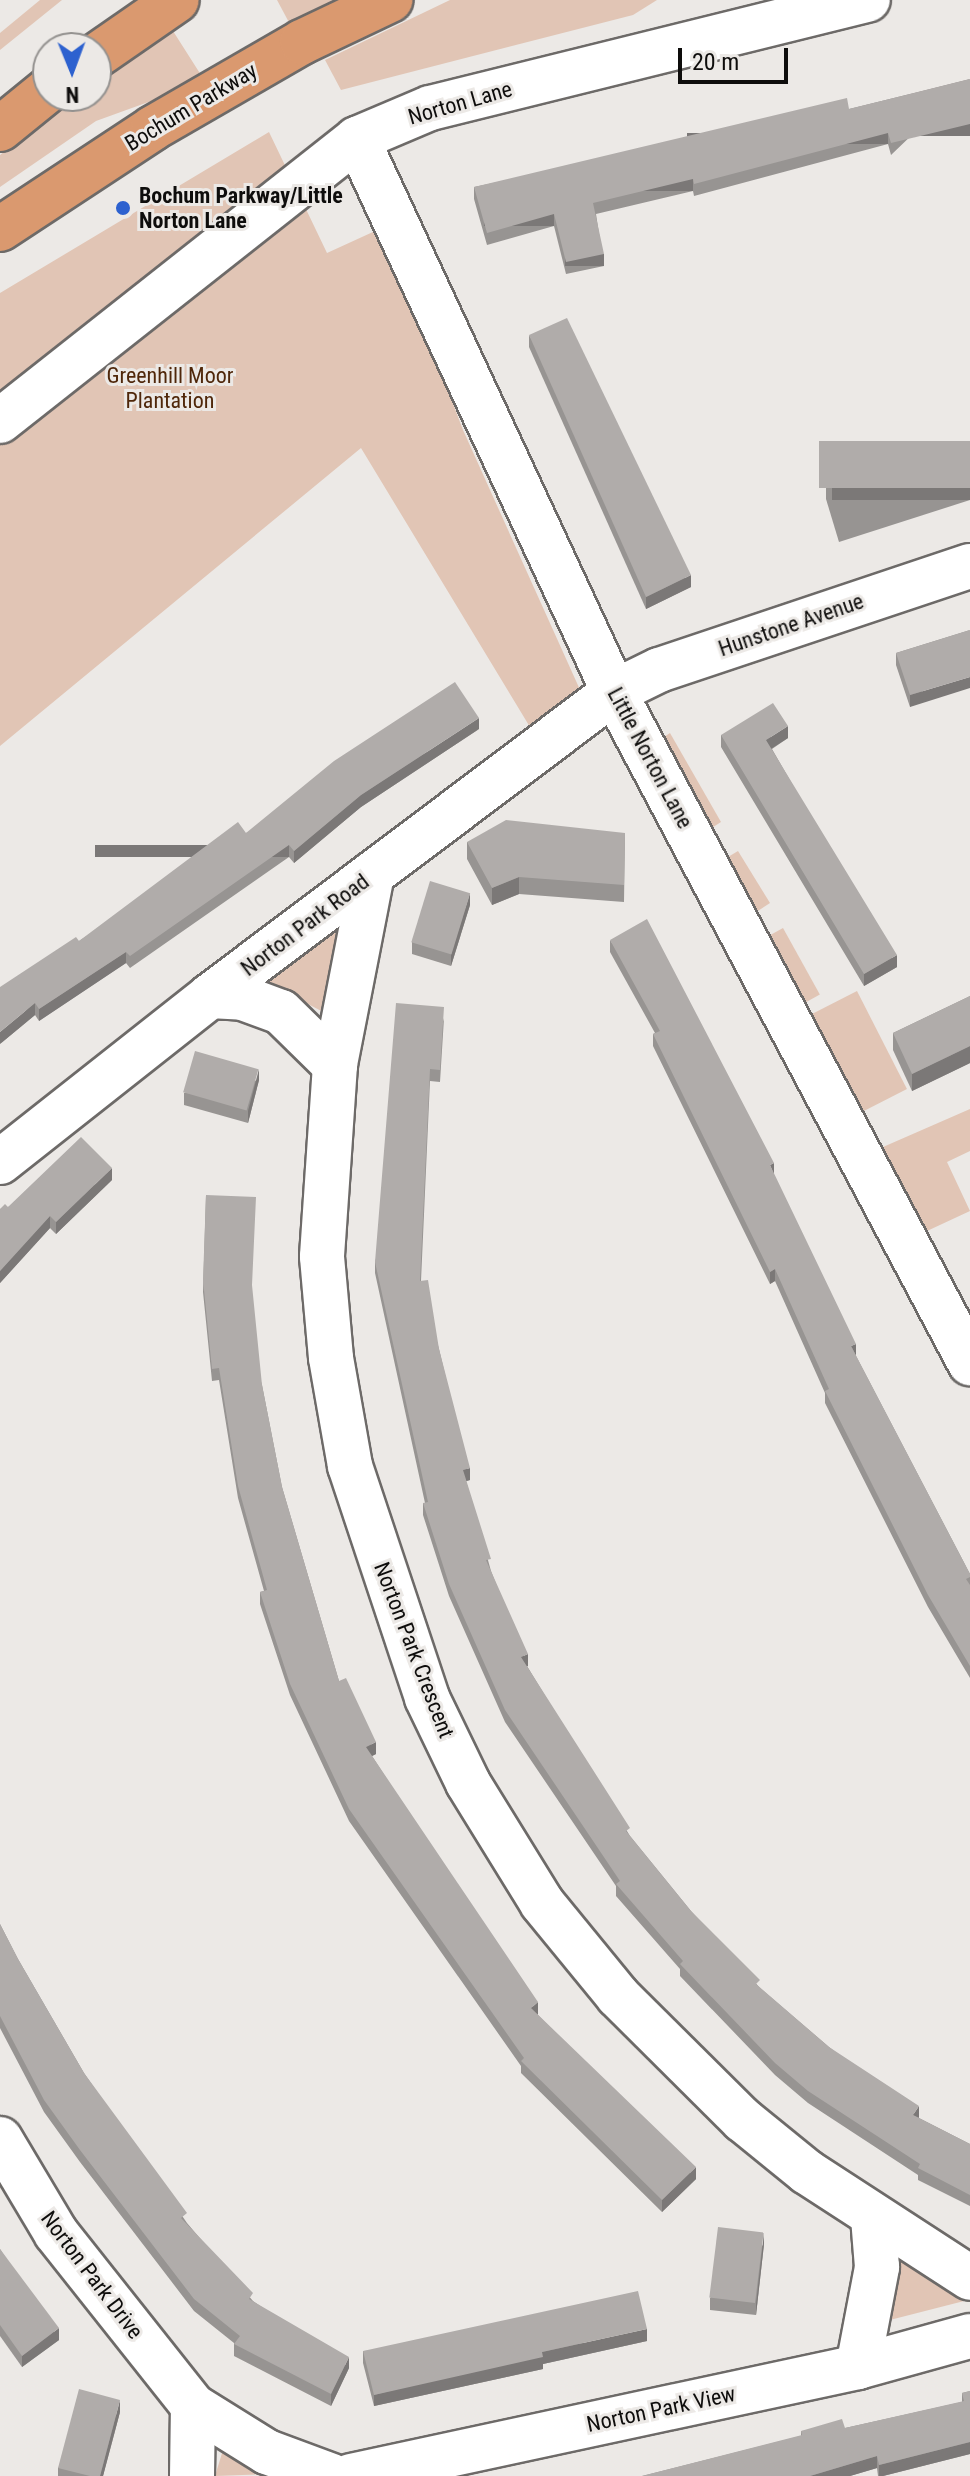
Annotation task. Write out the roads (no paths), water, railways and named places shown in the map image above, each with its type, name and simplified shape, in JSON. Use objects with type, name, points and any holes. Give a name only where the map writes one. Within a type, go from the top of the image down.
[{"type":"highway","points":[[112,45],[177,0]]},
{"type":"highway","name":"Bochum Parkway","points":[[0,229],[166,121],[291,48],[390,0]]},
{"type":"highway","points":[[0,129],[32,103]]},
{"type":"street","name":"Norton Lane","points":[[0,421],[357,139],[430,108],[868,0]]},
{"type":"street","name":"Little Norton Lane","points":[[357,139],[614,692],[970,1363]]},
{"type":"street","name":"Hunstone Avenue","points":[[614,692],[659,670],[970,566]]},
{"type":"street","name":"Norton Park Road","points":[[0,1162],[210,996],[614,692]]},
{"type":"street","name":"Norton Park Crescent","points":[[372,874],[335,1065],[322,1257],[331,1358],[350,1466],[427,1698],[468,1783],[542,1903],[618,1996],[743,2120],[873,2217],[970,2278]]},
{"type":"street","points":[[210,996],[243,998],[281,1012],[335,1065]]},
{"type":"street","name":"Norton Park Drive","points":[[0,2139],[56,2233],[193,2406],[267,2452],[332,2476]]},
{"type":"street","points":[[858,2367],[877,2267],[873,2217]]},
{"type":"street","name":"Norton Park View","points":[[351,2476],[858,2367],[970,2336]]},
{"type":"street","points":[[192,2476],[193,2406]]},
{"type":"place","name":"Bochum Parkway/Little Norton Lane","points":[[123,208]]},
{"type":"park label","name":"Greenhill Moor Plantation","points":[[170,388]]}]
